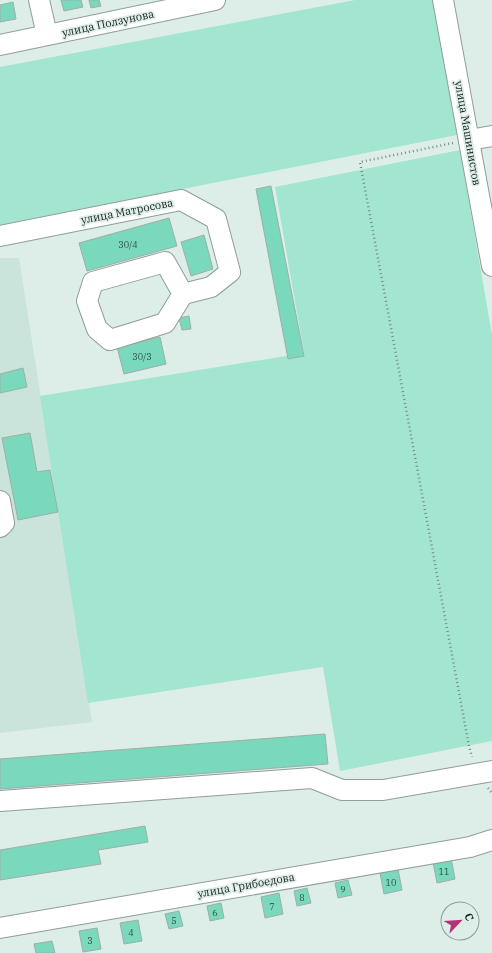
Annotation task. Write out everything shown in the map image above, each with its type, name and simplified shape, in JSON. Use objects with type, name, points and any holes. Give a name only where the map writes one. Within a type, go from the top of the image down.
[{"type":"street","points":[[39,0],[47,35]]},
{"type":"street","name":"улица Ползунова","points":[[0,45],[215,0]]},
{"type":"street","name":"улица Машинистов","points":[[443,0],[492,266]]},
{"type":"street","points":[[469,140],[492,136]]},
{"type":"street","name":"улица Матросова","points":[[0,236],[181,200],[216,219],[230,272],[211,287],[183,294]]},
{"type":"street","points":[[165,262],[183,294],[165,323],[110,340],[97,329],[87,301],[93,282],[165,262]]},
{"type":"street","points":[[0,501],[4,523],[0,528]]},
{"type":"street","points":[[0,800],[312,778],[342,790],[383,790],[485,773]]},
{"type":"street","name":"улица Грибоедова","points":[[0,928],[462,849],[492,840]]},
{"type":"path","points":[[469,140],[360,162],[469,746],[485,773]]},
{"type":"shaded area","points":[[0,258],[19,258],[92,722],[0,733]]},
{"type":"green space","points":[[355,0],[433,0],[457,135],[0,225],[0,67]]},
{"type":"green space","points":[[460,150],[492,335],[492,741],[340,771],[323,667],[88,703],[40,396],[304,353],[275,187]]},
{"type":"building","points":[[61,0],[81,0],[83,7],[64,11]]},
{"type":"building","points":[[89,0],[99,0],[101,6],[91,8]]},
{"type":"building","points":[[13,2],[16,19],[0,22],[0,5]]},
{"type":"building","points":[[271,186],[304,356],[288,359],[256,189]]},
{"type":"building","points":[[169,218],[177,246],[87,271],[79,243]]},
{"type":"building","points":[[204,235],[213,269],[191,276],[181,242]]},
{"type":"building","points":[[189,316],[191,329],[182,330],[179,318]]},
{"type":"building","points":[[160,337],[166,364],[124,374],[117,347]]},
{"type":"building","points":[[23,368],[27,387],[0,393],[0,374]]},
{"type":"building","points":[[30,433],[37,472],[50,470],[58,512],[18,520],[2,438]]},
{"type":"building","points":[[325,734],[328,764],[0,789],[0,759]]},
{"type":"building","points":[[145,826],[148,842],[98,850],[101,864],[0,880],[0,850]]},
{"type":"building","points":[[451,858],[455,879],[437,883],[433,862]]},
{"type":"building","points":[[398,869],[402,890],[384,894],[380,873]]},
{"type":"building","points":[[348,880],[352,895],[338,898],[335,883]]},
{"type":"building","points":[[307,888],[311,903],[297,906],[294,891]]},
{"type":"building","points":[[279,893],[283,914],[265,918],[261,897]]},
{"type":"building","points":[[221,903],[224,918],[210,921],[207,906]]},
{"type":"building","points":[[179,911],[183,926],[169,929],[165,914]]},
{"type":"building","points":[[138,920],[142,941],[124,944],[120,923]]},
{"type":"building","points":[[97,928],[101,949],[83,952],[79,931]]},
{"type":"building","points":[[52,941],[55,953],[36,953],[34,944]]}]
